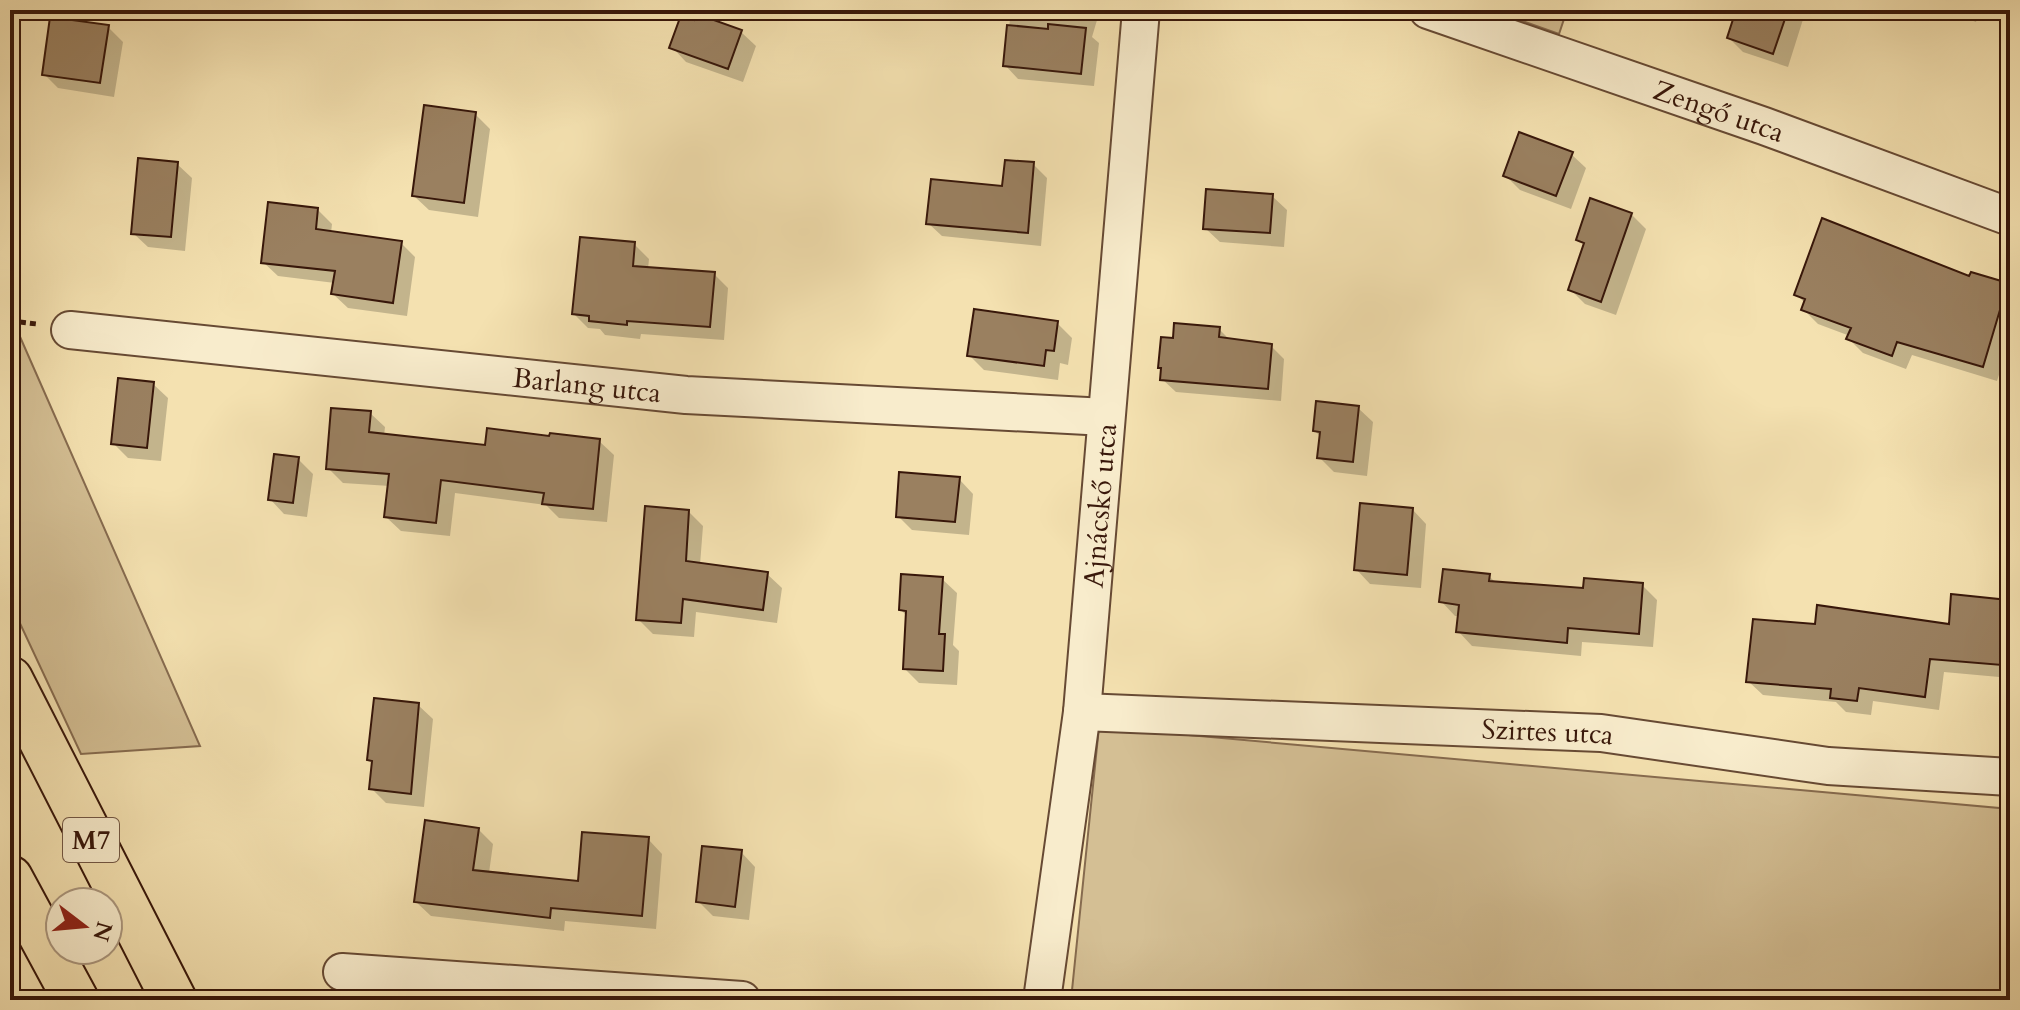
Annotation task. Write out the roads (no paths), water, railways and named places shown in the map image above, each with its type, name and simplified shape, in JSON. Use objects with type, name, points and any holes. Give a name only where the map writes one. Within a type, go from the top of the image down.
[{"type":"highway","name":"M7","points":[[10,679],[174,1000]]},
{"type":"highway","points":[[10,878],[76,1000]]},
{"type":"street","name":"Ajnácskő utca","points":[[1042,1000],[1082,712],[1141,10]]},
{"type":"street","name":"Zengő utca","points":[[1428,10],[1764,126],[2010,217]]},
{"type":"street","name":"Barlang utca","points":[[70,330],[686,395],[1106,417]]},
{"type":"street","name":"Szirtes utca","points":[[1082,712],[1601,733],[1828,766],[2010,777]]},
{"type":"street","points":[[342,972],[742,1000]]}]
